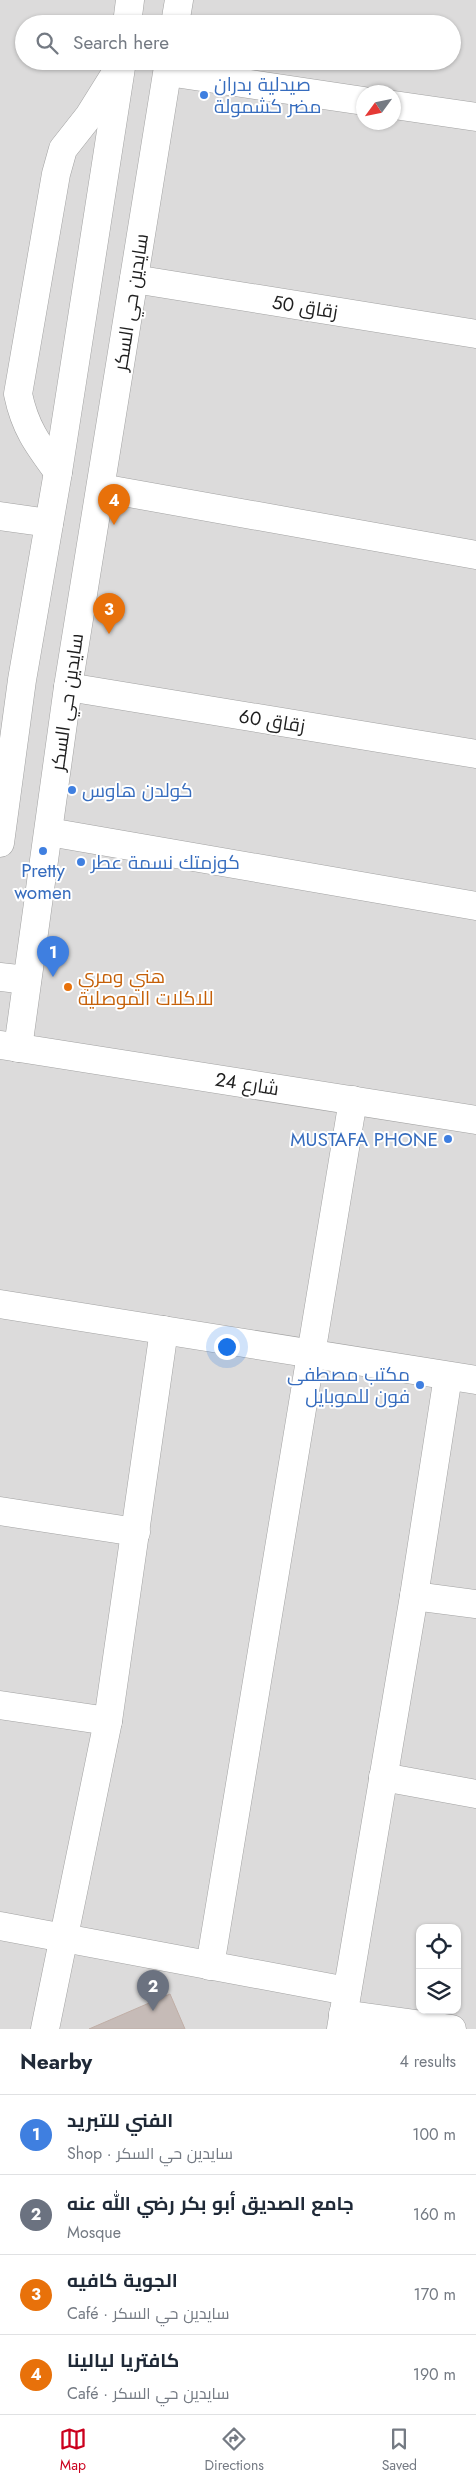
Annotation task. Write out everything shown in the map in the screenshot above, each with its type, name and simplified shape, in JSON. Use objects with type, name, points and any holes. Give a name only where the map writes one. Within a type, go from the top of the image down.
[{"type":"street","points":[[128,15],[130,0]]},
{"type":"street","points":[[176,15],[179,0]]},
{"type":"street","points":[[58,472],[32,438],[22,414],[18,394],[56,174],[63,149],[90,116],[118,70]]},
{"type":"street","points":[[0,843],[22,680],[58,472],[121,70]]},
{"type":"street","name":"سايدين حي السكر","points":[[9,1046],[27,980],[68,687],[169,70]]},
{"type":"street","points":[[186,70],[356,100]]},
{"type":"street","points":[[401,106],[476,118]]},
{"type":"street","name":"زقاق 50","points":[[134,279],[476,334]]},
{"type":"street","points":[[100,488],[476,555]]},
{"type":"street","points":[[0,516],[49,523]]},
{"type":"street","name":"زقاق 60","points":[[68,687],[476,754]]},
{"type":"street","points":[[49,832],[476,906]]},
{"type":"street","points":[[0,977],[27,980]]},
{"type":"street","name":"شارع 24","points":[[9,1046],[476,1120]]},
{"type":"street","points":[[210,1966],[353,1100]]},
{"type":"street","points":[[0,1304],[476,1380]]},
{"type":"street","points":[[45,2029],[108,1721],[164,1330]]},
{"type":"street","points":[[343,2012],[414,1596],[448,1376]]},
{"type":"street","points":[[0,1511],[136,1532]]},
{"type":"street","points":[[414,1596],[476,1604]]},
{"type":"street","points":[[0,1705],[108,1721]]},
{"type":"street","points":[[383,1777],[476,1794]]},
{"type":"street","points":[[0,1926],[210,1966],[343,2012],[452,2029]]},
{"type":"shaded area","points":[[0,0],[476,0],[476,2029],[0,2029]]},
{"type":"building","points":[[170,1994],[185,2029],[89,2029]]},
{"type":"place","name":"صيدلية بدران مضر كشمولة","points":[[204,95]]},
{"type":"place","name":"كافتريا ليالينا","points":[[114,525]]},
{"type":"place","name":"الجوية كافيه","points":[[109,634]]},
{"type":"place","name":"كولدن هاوس","points":[[72,790]]},
{"type":"place","name":"Pretty women","points":[[43,851]]},
{"type":"place","name":"كوزمتك نسمة عطر","points":[[81,862]]},
{"type":"place","name":"الفني للتبريد","points":[[53,977]]},
{"type":"place","name":"هني ومري للاكلات الموصلية","points":[[68,987]]},
{"type":"place","name":"MUSTAFA PHONE","points":[[448,1139]]},
{"type":"place","name":"مكتب مصطفى فون للموبايل","points":[[420,1385]]},
{"type":"place","name":"جامع الصديق أبو بكر رضي الله عنه","points":[[153,2011]]}]
